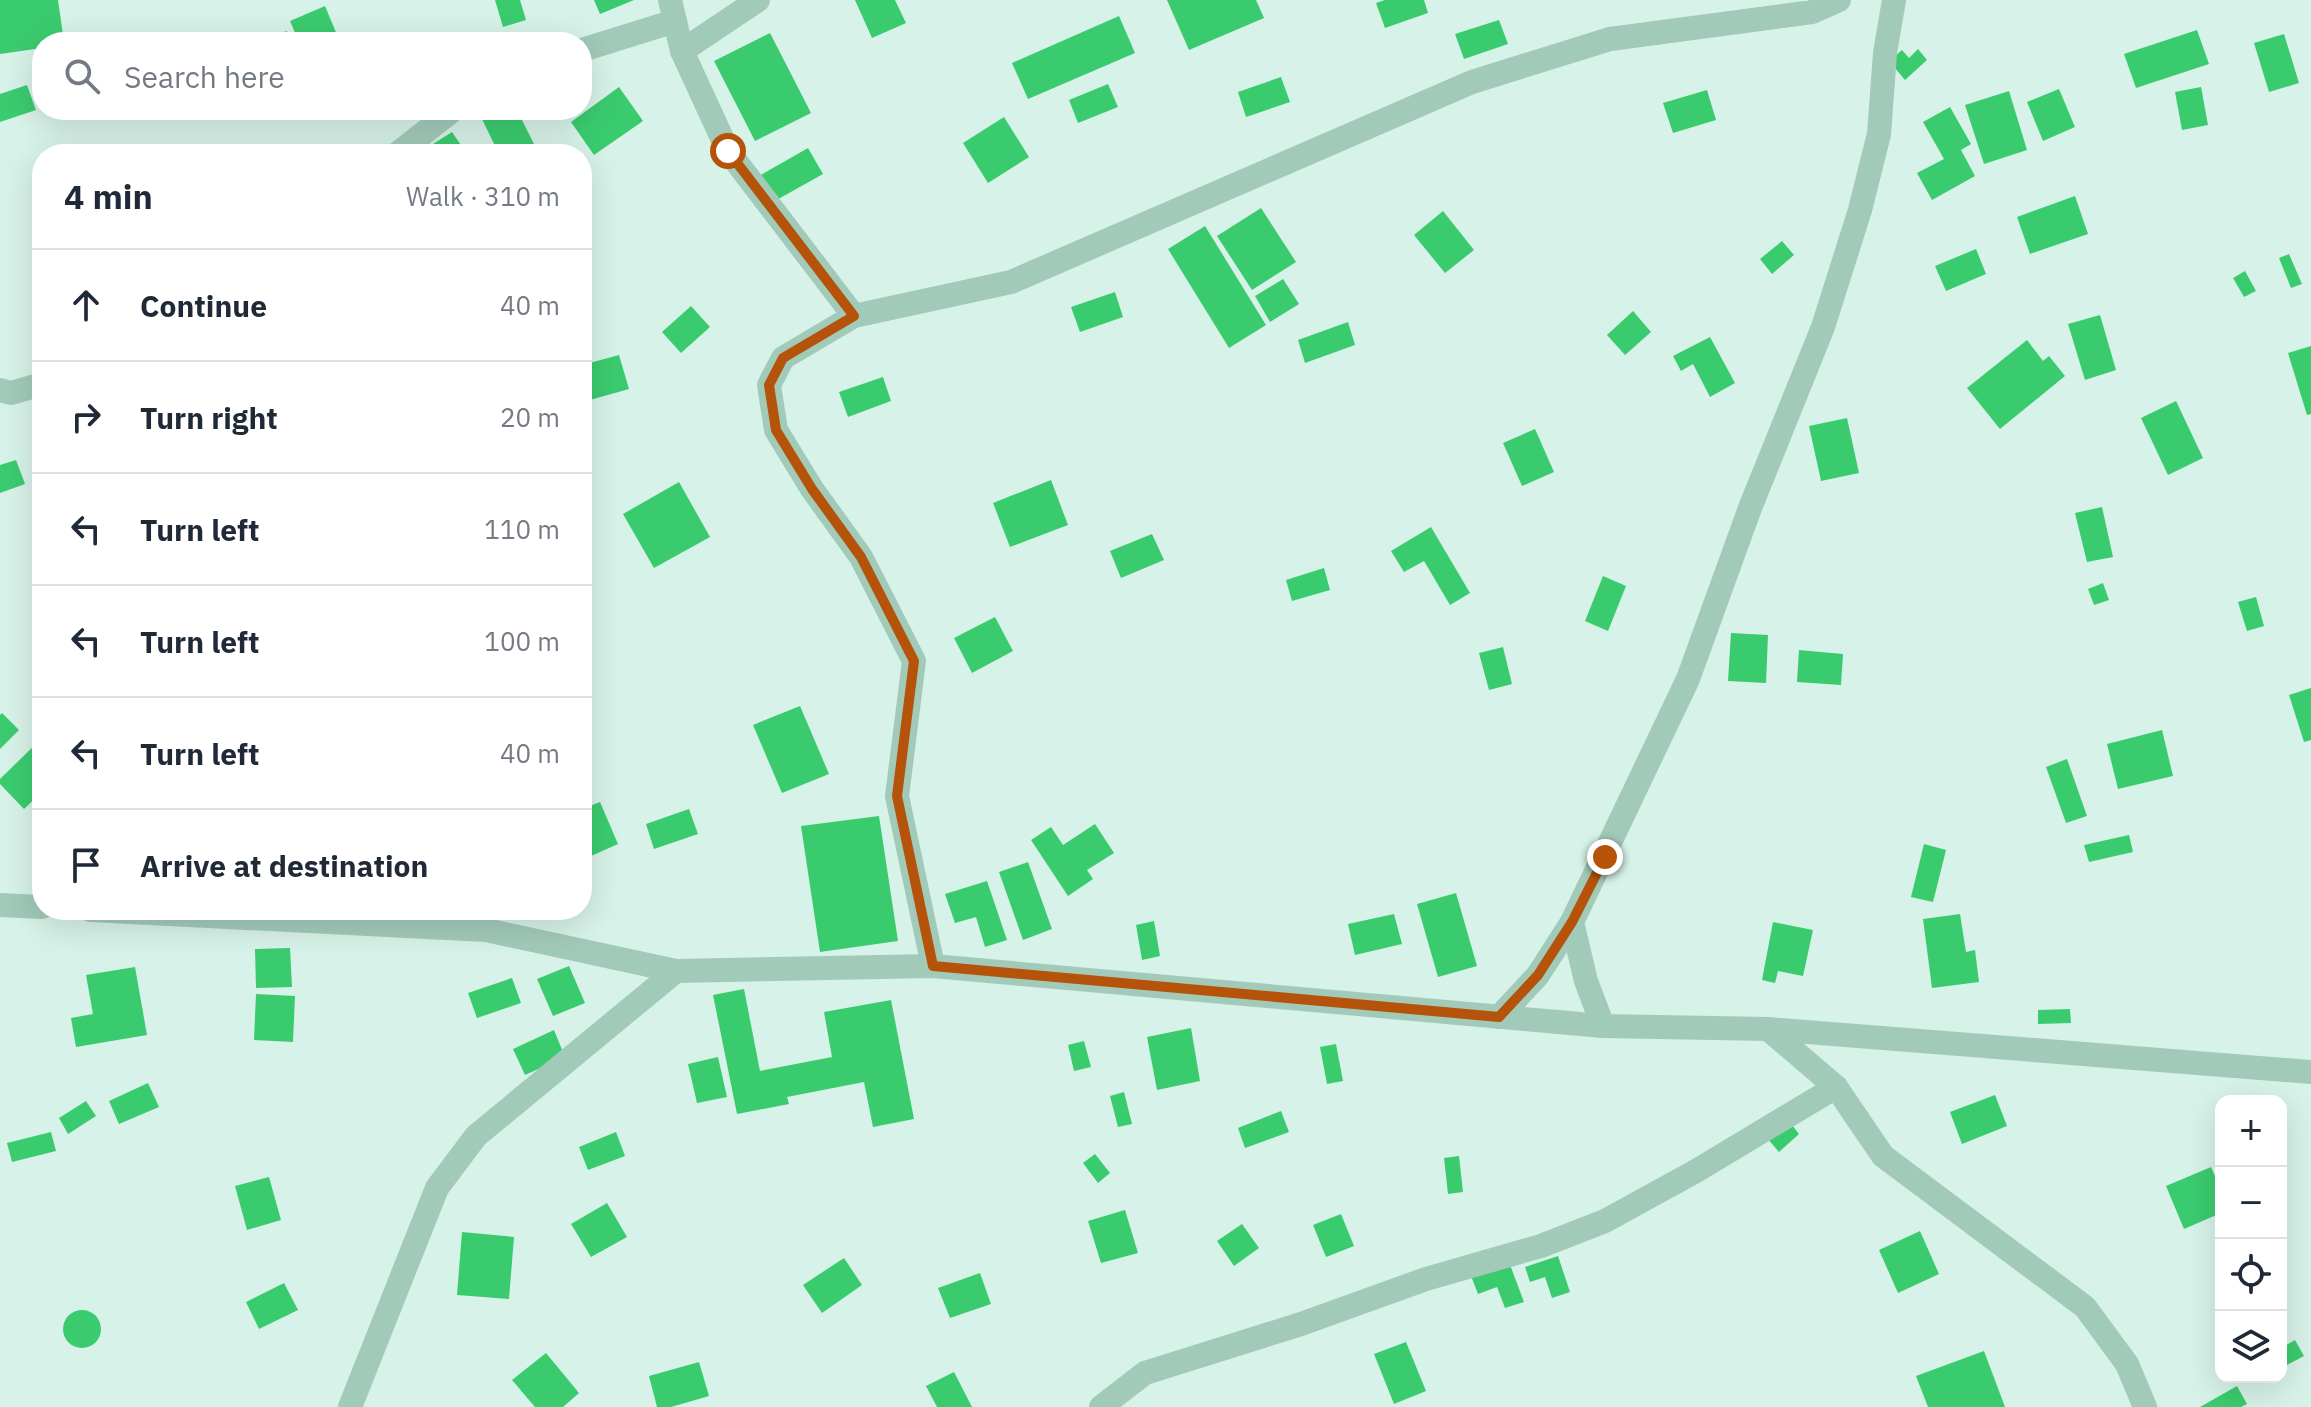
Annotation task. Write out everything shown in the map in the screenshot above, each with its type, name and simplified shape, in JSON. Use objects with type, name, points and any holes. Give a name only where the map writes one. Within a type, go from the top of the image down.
[{"type":"street","points":[[682,51],[758,0]]},
{"type":"street","points":[[933,966],[897,796],[914,661],[861,557],[812,489],[776,430],[769,385],[783,358],[854,316],[1011,282],[1472,82],[1610,39],[1812,12],[1839,0]]},
{"type":"street","points":[[1499,1017],[1538,975],[1572,922],[1688,679],[1750,508],[1823,327],[1860,210],[1879,134],[1885,53],[1894,0]]},
{"type":"street","points":[[592,46],[673,11],[682,51],[728,151],[854,316]]},
{"type":"street","points":[[410,144],[440,120]]},
{"type":"street","points":[[0,390],[11,393],[32,387]]},
{"type":"street","points":[[0,905],[32,907]]},
{"type":"street","points":[[288,920],[486,930],[676,971],[933,966],[1603,1026],[1768,1029],[2311,1072]]},
{"type":"street","points":[[1572,922],[1586,981],[1603,1026]]},
{"type":"street","points":[[350,1407],[437,1188],[476,1136],[676,971]]},
{"type":"street","points":[[1768,1029],[1836,1087],[1883,1156],[2085,1307],[2127,1364],[2145,1407]]},
{"type":"street","points":[[1101,1407],[1145,1373],[1301,1324],[1426,1279],[1541,1246],[1605,1221],[1696,1171],[1836,1087]]},
{"type":"building","points":[[0,0],[58,0],[63,32],[32,32],[32,49],[0,54]]},
{"type":"building","points":[[495,0],[520,0],[526,20],[503,27]]},
{"type":"building","points":[[594,0],[634,0],[600,14]]},
{"type":"building","points":[[855,0],[895,0],[906,23],[872,38]]},
{"type":"building","points":[[1167,0],[1256,0],[1264,18],[1189,50]]},
{"type":"building","points":[[1385,0],[1424,0],[1428,13],[1385,28],[1376,3]]},
{"type":"building","points":[[325,6],[336,32],[295,32],[290,21]]},
{"type":"building","points":[[1119,16],[1135,53],[1028,99],[1012,63]]},
{"type":"building","points":[[1499,20],[1508,44],[1464,59],[1455,34]]},
{"type":"building","points":[[2197,30],[2209,64],[2136,88],[2124,54]]},
{"type":"building","points":[[770,33],[811,113],[755,141],[714,61]]},
{"type":"building","points":[[2284,34],[2299,83],[2269,92],[2254,43]]},
{"type":"building","points":[[1918,49],[1927,60],[1905,80],[1889,61],[1902,50],[1909,58]]},
{"type":"building","points":[[1281,77],[1290,102],[1246,117],[1238,92]]},
{"type":"building","points":[[1108,84],[1118,107],[1078,123],[1069,100]]},
{"type":"building","points":[[27,85],[32,111],[0,122],[0,94]]},
{"type":"building","points":[[619,87],[643,121],[594,155],[592,144],[586,144],[571,122],[592,120],[592,107]]},
{"type":"building","points":[[2201,87],[2208,125],[2182,130],[2175,92]]},
{"type":"building","points":[[2059,89],[2075,127],[2043,141],[2027,102]]},
{"type":"building","points":[[1707,90],[1716,120],[1673,133],[1663,103]]},
{"type":"building","points":[[2009,91],[2027,150],[1984,164],[1965,105]]},
{"type":"building","points":[[1950,107],[1971,144],[1961,150],[1975,176],[1932,200],[1917,173],[1944,159],[1923,122]]},
{"type":"building","points":[[1004,117],[1029,157],[988,183],[963,143]]},
{"type":"building","points":[[482,120],[522,120],[534,144],[494,144]]},
{"type":"building","points":[[452,132],[460,144],[433,144]]},
{"type":"building","points":[[808,148],[823,174],[773,202],[759,176]]},
{"type":"building","points":[[2075,196],[2088,234],[2030,254],[2017,217]]},
{"type":"building","points":[[1261,208],[1296,262],[1252,290],[1217,236]]},
{"type":"building","points":[[1443,211],[1474,250],[1445,273],[1414,235]]},
{"type":"building","points":[[1205,226],[1266,325],[1229,348],[1168,249]]},
{"type":"building","points":[[1782,241],[1794,255],[1772,274],[1760,259]]},
{"type":"building","points":[[1976,249],[1986,274],[1946,291],[1935,266]]},
{"type":"building","points":[[2289,254],[2302,284],[2291,288],[2279,258]]},
{"type":"building","points":[[2245,271],[2256,291],[2244,297],[2233,278]]},
{"type":"building","points":[[1283,279],[1299,304],[1270,322],[1255,296]]},
{"type":"building","points":[[1115,292],[1123,317],[1080,332],[1071,307]]},
{"type":"building","points":[[691,306],[710,327],[681,353],[662,332]]},
{"type":"building","points":[[1633,311],[1651,332],[1625,355],[1607,335]]},
{"type":"building","points":[[2100,315],[2116,370],[2085,380],[2068,324]]},
{"type":"building","points":[[1348,322],[1355,345],[1305,363],[1298,340]]},
{"type":"building","points":[[1710,337],[1735,383],[1710,397],[1693,364],[1681,371],[1673,356]]},
{"type":"building","points":[[2027,340],[2043,361],[2049,356],[2065,376],[2000,429],[1967,388]]},
{"type":"building","points":[[2311,346],[2311,414],[2307,415],[2288,353]]},
{"type":"building","points":[[619,355],[629,389],[592,399],[592,362]]},
{"type":"building","points":[[883,377],[891,401],[848,417],[839,392]]},
{"type":"building","points":[[2176,401],[2203,458],[2168,475],[2141,418]]},
{"type":"building","points":[[1847,418],[1859,473],[1821,481],[1809,426]]},
{"type":"building","points":[[1535,429],[1554,472],[1522,486],[1503,443]]},
{"type":"building","points":[[16,460],[25,484],[0,493],[0,465]]},
{"type":"building","points":[[1051,480],[1068,525],[1010,547],[993,503]]},
{"type":"building","points":[[679,482],[710,537],[654,568],[623,514]]},
{"type":"building","points":[[2102,507],[2113,557],[2087,562],[2075,513]]},
{"type":"building","points":[[1431,527],[1470,593],[1450,605],[1424,561],[1404,572],[1391,551]]},
{"type":"building","points":[[1152,534],[1164,560],[1121,578],[1110,551]]},
{"type":"building","points":[[1324,568],[1330,590],[1292,601],[1286,580]]},
{"type":"building","points":[[1603,576],[1626,586],[1608,631],[1585,621]]},
{"type":"building","points":[[2103,583],[2109,600],[2094,605],[2088,589]]},
{"type":"building","points":[[2256,597],[2264,626],[2247,631],[2238,602]]},
{"type":"building","points":[[995,617],[1013,651],[972,673],[954,638]]},
{"type":"building","points":[[1731,633],[1768,635],[1766,683],[1728,681]]},
{"type":"building","points":[[1503,647],[1512,684],[1489,690],[1479,653]]},
{"type":"building","points":[[1799,650],[1843,654],[1841,685],[1797,682]]},
{"type":"building","points":[[2311,688],[2311,740],[2304,742],[2289,695]]},
{"type":"building","points":[[800,706],[829,774],[782,793],[753,725]]},
{"type":"building","points":[[2,713],[19,730],[0,749],[0,715]]},
{"type":"building","points":[[2162,730],[2173,776],[2118,789],[2107,744]]},
{"type":"building","points":[[32,748],[32,801],[24,809],[0,784],[0,779]]},
{"type":"building","points":[[2067,759],[2087,816],[2066,823],[2046,767]]},
{"type":"building","points":[[600,802],[618,844],[592,856],[592,805]]},
{"type":"building","points":[[689,809],[698,834],[654,849],[646,824]]},
{"type":"building","points":[[879,816],[898,941],[820,952],[801,826]]},
{"type":"building","points":[[1095,824],[1114,853],[1087,870],[1093,879],[1068,896],[1031,840],[1051,827],[1063,845]]},
{"type":"building","points":[[2129,835],[2133,852],[2089,862],[2084,845]]},
{"type":"building","points":[[1924,844],[1946,850],[1933,902],[1911,897]]},
{"type":"building","points":[[1028,862],[1052,929],[1023,940],[999,872]]},
{"type":"building","points":[[987,881],[1007,940],[985,947],[976,917],[955,923],[945,894]]},
{"type":"building","points":[[1456,893],[1477,966],[1438,977],[1417,904]]},
{"type":"building","points":[[1394,914],[1402,944],[1355,955],[1348,924]]},
{"type":"building","points":[[1960,914],[1966,952],[1975,950],[1979,982],[1932,988],[1923,919]]},
{"type":"building","points":[[1154,921],[1160,956],[1142,960],[1136,925]]},
{"type":"building","points":[[1773,922],[1813,930],[1803,976],[1778,971],[1775,983],[1762,980]]},
{"type":"building","points":[[290,948],[292,987],[256,988],[255,949]]},
{"type":"building","points":[[569,966],[585,1003],[553,1016],[537,979]]},
{"type":"building","points":[[135,967],[147,1035],[76,1047],[71,1018],[93,1014],[86,975]]},
{"type":"building","points":[[512,978],[521,1003],[477,1018],[468,993]]},
{"type":"building","points":[[744,989],[760,1071],[832,1057],[824,1012],[891,1000],[914,1119],[873,1127],[864,1082],[787,1097],[789,1104],[737,1114],[713,995]]},
{"type":"building","points":[[256,994],[295,996],[293,1042],[254,1040]]},
{"type":"building","points":[[2070,1009],[2071,1023],[2038,1024],[2038,1010]]},
{"type":"building","points":[[1191,1028],[1200,1081],[1157,1090],[1147,1037]]},
{"type":"building","points":[[554,1030],[565,1057],[525,1075],[513,1049]]},
{"type":"building","points":[[1084,1041],[1091,1067],[1074,1071],[1068,1045]]},
{"type":"building","points":[[1336,1044],[1343,1081],[1327,1084],[1320,1047]]},
{"type":"building","points":[[718,1057],[727,1097],[697,1103],[688,1064]]},
{"type":"building","points":[[148,1083],[159,1107],[119,1124],[109,1101]]},
{"type":"building","points":[[1124,1092],[1132,1124],[1118,1127],[1110,1096]]},
{"type":"building","points":[[1995,1095],[2007,1126],[1962,1144],[1950,1112]]},
{"type":"building","points":[[86,1101],[96,1116],[68,1134],[59,1118]]},
{"type":"building","points":[[1281,1111],[1289,1132],[1245,1148],[1238,1128]]},
{"type":"building","points":[[1788,1120],[1799,1134],[1779,1152],[1767,1138]]},
{"type":"building","points":[[51,1132],[56,1151],[12,1162],[7,1143]]},
{"type":"building","points":[[616,1132],[625,1156],[588,1170],[579,1147]]},
{"type":"building","points":[[1095,1154],[1110,1173],[1098,1183],[1083,1163]]},
{"type":"building","points":[[1459,1156],[1463,1192],[1448,1194],[1444,1158]]},
{"type":"building","points":[[2211,1167],[2215,1176],[2215,1216],[2184,1229],[2166,1186]]},
{"type":"building","points":[[269,1177],[281,1220],[247,1230],[235,1186]]},
{"type":"building","points":[[607,1203],[627,1237],[591,1257],[571,1224]]},
{"type":"building","points":[[1125,1210],[1138,1253],[1101,1263],[1088,1221]]},
{"type":"building","points":[[1341,1214],[1354,1246],[1326,1257],[1313,1225]]},
{"type":"building","points":[[1242,1224],[1259,1248],[1234,1266],[1217,1241]]},
{"type":"building","points":[[1920,1231],[1939,1274],[1898,1293],[1879,1250]]},
{"type":"building","points":[[462,1232],[514,1237],[509,1299],[457,1295]]},
{"type":"building","points":[[1558,1256],[1570,1292],[1552,1298],[1545,1277],[1530,1282],[1525,1267]]},
{"type":"building","points":[[844,1258],[862,1285],[822,1313],[803,1285]]},
{"type":"building","points":[[1509,1262],[1524,1302],[1505,1308],[1497,1287],[1478,1294],[1471,1276]]},
{"type":"building","points":[[980,1273],[991,1304],[950,1318],[938,1288]]},
{"type":"building","points":[[284,1283],[298,1310],[259,1329],[246,1302]]},
{"type":"building","points":[[82,1310],[95,1316],[101,1329],[95,1342],[82,1348],[69,1342],[63,1329],[69,1316]]},
{"type":"building","points":[[2295,1340],[2304,1356],[2287,1365],[2287,1345]]},
{"type":"building","points":[[1406,1342],[1426,1391],[1394,1404],[1374,1354]]},
{"type":"building","points":[[1984,1351],[2005,1407],[1928,1407],[1916,1376]]},
{"type":"building","points":[[546,1353],[579,1393],[563,1407],[535,1407],[512,1380]]},
{"type":"building","points":[[699,1362],[709,1396],[671,1407],[657,1407],[649,1376]]},
{"type":"building","points":[[954,1372],[972,1407],[937,1407],[926,1386]]},
{"type":"building","points":[[2237,1386],[2247,1404],[2241,1407],[2200,1407]]},
{"type":"route","points":[[728,151],[854,316],[783,358],[769,385],[776,430],[812,489],[861,557],[914,661],[897,796],[933,966],[1499,1017],[1538,975],[1572,922],[1605,857]]}]
